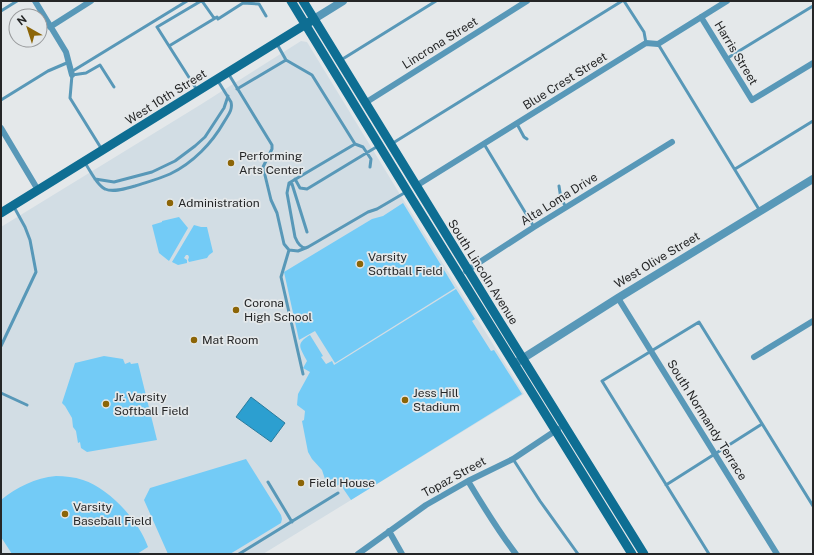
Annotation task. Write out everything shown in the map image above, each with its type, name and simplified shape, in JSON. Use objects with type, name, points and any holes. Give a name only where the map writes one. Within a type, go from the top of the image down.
[{"type":"main road","name":"South Lincoln Avenue","points":[[291,1],[379,146],[632,554]]},
{"type":"main road","name":"South Lincoln Avenue","points":[[303,1],[365,104],[644,554]]},
{"type":"main road","name":"West 10th Street","points":[[1,213],[314,19]]},
{"type":"street","points":[[34,1],[66,52],[72,73]]},
{"type":"street","points":[[50,27],[91,1]]},
{"type":"street","name":"West 10th Street","points":[[314,19],[343,1]]},
{"type":"street","name":"Lincrona Street","points":[[365,104],[527,1]]},
{"type":"street","points":[[646,43],[658,44],[727,1]]},
{"type":"street","name":"Harris Street","points":[[701,17],[752,100],[813,63]]},
{"type":"street","name":"Blue Crest Street","points":[[416,186],[646,43]]},
{"type":"street","points":[[1,128],[38,190]]},
{"type":"street","name":"Alta Loma Drive","points":[[459,275],[672,142]]},
{"type":"street","name":"West Olive Street","points":[[514,364],[618,298],[813,179]]},
{"type":"street","name":"South Normandy Terrace","points":[[618,298],[777,554]]},
{"type":"street","points":[[754,357],[813,321]]},
{"type":"street","name":"Topaz Street","points":[[358,554],[426,505],[513,458],[564,425]]},
{"type":"street","points":[[468,481],[489,517],[516,554]]},
{"type":"street","points":[[388,531],[402,554]]},
{"type":"lane","points":[[1,11],[17,1]]},
{"type":"lane","points":[[72,73],[187,1]]},
{"type":"lane","points":[[198,91],[157,27],[202,1],[214,18]]},
{"type":"lane","points":[[340,61],[436,1]]},
{"type":"lane","points":[[391,144],[623,1],[644,32],[646,43]]},
{"type":"lane","points":[[169,46],[214,18],[217,17],[218,19],[243,3],[259,4],[266,16]]},
{"type":"lane","points":[[726,59],[813,6]]},
{"type":"lane","points":[[276,42],[286,60],[312,75],[355,144],[363,147],[371,159],[370,167]]},
{"type":"lane","points":[[658,44],[761,211]]},
{"type":"lane","points":[[237,88],[286,60]]},
{"type":"lane","points":[[1,100],[48,71],[69,62]]},
{"type":"lane","points":[[72,73],[86,73],[100,65],[114,87]]},
{"type":"lane","points":[[72,73],[70,98],[102,150]]},
{"type":"lane","points":[[228,73],[272,145],[272,149],[263,167],[284,244],[289,250],[298,251],[308,247],[368,212],[377,209],[408,192],[416,186]]},
{"type":"lane","points":[[85,161],[95,179],[106,190],[116,190],[155,180],[184,166],[209,143],[220,128],[232,106],[228,96],[217,79]]},
{"type":"lane","points":[[95,179],[114,182],[152,172],[175,161],[205,137],[224,108],[228,96]]},
{"type":"lane","points":[[735,169],[813,121]]},
{"type":"lane","points":[[517,124],[524,137],[527,139]]},
{"type":"lane","points":[[308,247],[304,248],[298,243],[295,237],[286,193],[289,183],[355,144]]},
{"type":"lane","points":[[484,144],[534,227]]},
{"type":"lane","points":[[295,179],[300,188],[307,189],[379,146]]},
{"type":"lane","points":[[289,183],[292,184],[307,232]]},
{"type":"lane","points":[[559,186],[561,199],[566,207]]},
{"type":"lane","points":[[1,346],[36,272],[30,240],[13,205]]},
{"type":"lane","points":[[289,250],[281,277],[303,374]]},
{"type":"lane","points":[[709,554],[602,381],[699,322],[813,506]]},
{"type":"lane","points":[[1,393],[27,405]]},
{"type":"lane","points":[[666,485],[762,424]]},
{"type":"lane","points":[[513,458],[540,501],[578,554]]},
{"type":"lane","points":[[268,482],[292,522]]},
{"type":"lane","points":[[239,554],[338,494]]},
{"type":"shaded area","name":"Corona High School","points":[[301,41],[307,42],[524,394],[263,554],[1,554],[1,227]]},
{"type":"shaded area","name":"Varsity Softball Field","points":[[403,203],[455,288],[335,363],[315,331],[299,340],[284,272],[372,219],[383,216]]},
{"type":"shaded area","points":[[179,217],[188,228],[169,261],[159,253],[152,225]]},
{"type":"shaded area","points":[[194,225],[207,227],[213,252],[207,258],[189,262],[189,257],[186,255],[184,258],[187,260],[187,263],[178,265],[172,262]]},
{"type":"shaded area","name":"Jess Hill Stadium","points":[[456,289],[475,319],[472,321],[491,351],[494,350],[522,394],[351,500],[340,484],[331,489],[326,482],[322,470],[308,452],[302,421],[304,420],[305,411],[297,405],[298,394],[310,372],[303,368],[307,361],[300,346],[302,341],[310,335],[323,356],[321,357],[326,364],[332,361],[334,365]]},
{"type":"shaded area","name":"Jr. Varsity Softball Field","points":[[104,356],[123,359],[125,364],[130,362],[131,364],[138,363],[157,440],[87,452],[81,448],[80,442],[78,443],[76,431],[73,427],[72,418],[62,403],[75,363]]},
{"type":"shaded area","points":[[251,397],[285,423],[271,442],[236,417]]},
{"type":"shaded area","points":[[246,459],[281,515],[281,523],[230,554],[168,554],[144,500],[150,488]]},
{"type":"shaded area","name":"Varsity Baseball Field","points":[[56,476],[83,480],[93,484],[113,498],[131,517],[144,537],[148,547],[137,554],[12,554],[1,537],[1,500],[13,491],[27,484]]},
{"type":"place","name":"Performing Arts Center","points":[[231,163]]},
{"type":"place","name":"Administration","points":[[170,203]]},
{"type":"place","name":"Varsity Softball Field","points":[[360,264]]},
{"type":"place","name":"Corona High School","points":[[236,310]]},
{"type":"place","name":"Mat Room","points":[[194,340]]},
{"type":"place","name":"Jess Hill Stadium","points":[[405,400]]},
{"type":"place","name":"Jr. Varsity Softball Field","points":[[106,404]]},
{"type":"place","name":"Field House","points":[[301,483]]},
{"type":"place","name":"Varsity Baseball Field","points":[[65,514]]}]
